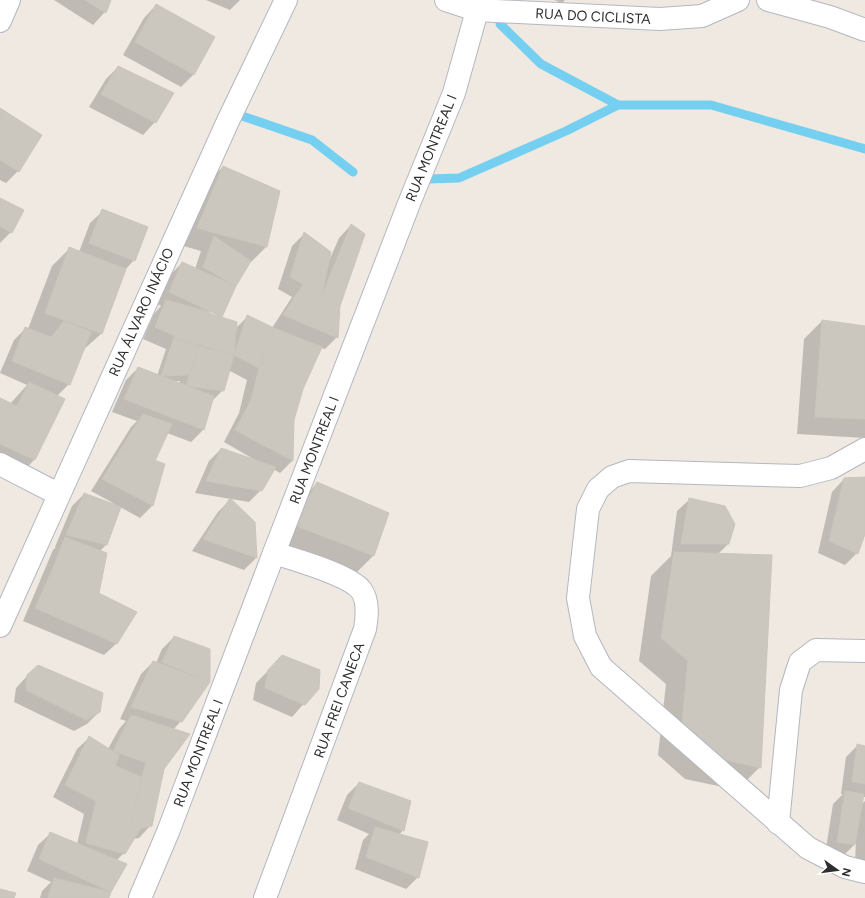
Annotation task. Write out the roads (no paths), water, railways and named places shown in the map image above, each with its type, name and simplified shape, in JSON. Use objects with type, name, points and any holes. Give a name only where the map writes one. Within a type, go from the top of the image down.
[{"type":"street","points":[[0,21],[9,0]]},
{"type":"street","name":"RUA ÁLVARO INÁCIO","points":[[0,626],[58,494],[228,121],[286,0]]},
{"type":"street","name":"RUA DO CICLISTA","points":[[446,0],[478,5],[660,19],[702,16],[738,0]]},
{"type":"street","points":[[768,0],[830,17],[865,30]]},
{"type":"street","name":"RUA MONTREAL I","points":[[140,898],[168,832],[410,201],[454,93],[478,5]]},
{"type":"street","points":[[865,450],[832,468],[800,476],[629,471],[612,477],[598,489],[588,509],[578,598],[585,636],[601,667],[808,848],[845,867],[865,872]]},
{"type":"street","points":[[0,464],[58,494]]},
{"type":"street","name":"RUA FREI CANECA","points":[[266,898],[366,629],[367,613],[365,600],[360,590],[339,575],[274,553]]},
{"type":"street","points":[[778,823],[791,690],[800,662],[816,650],[865,651]]},
{"type":"waterway","points":[[500,24],[541,64],[618,105]]},
{"type":"waterway","points":[[428,179],[459,178],[566,131],[618,105],[711,105],[865,149]]},
{"type":"waterway","points":[[242,116],[312,140],[353,172]]}]
